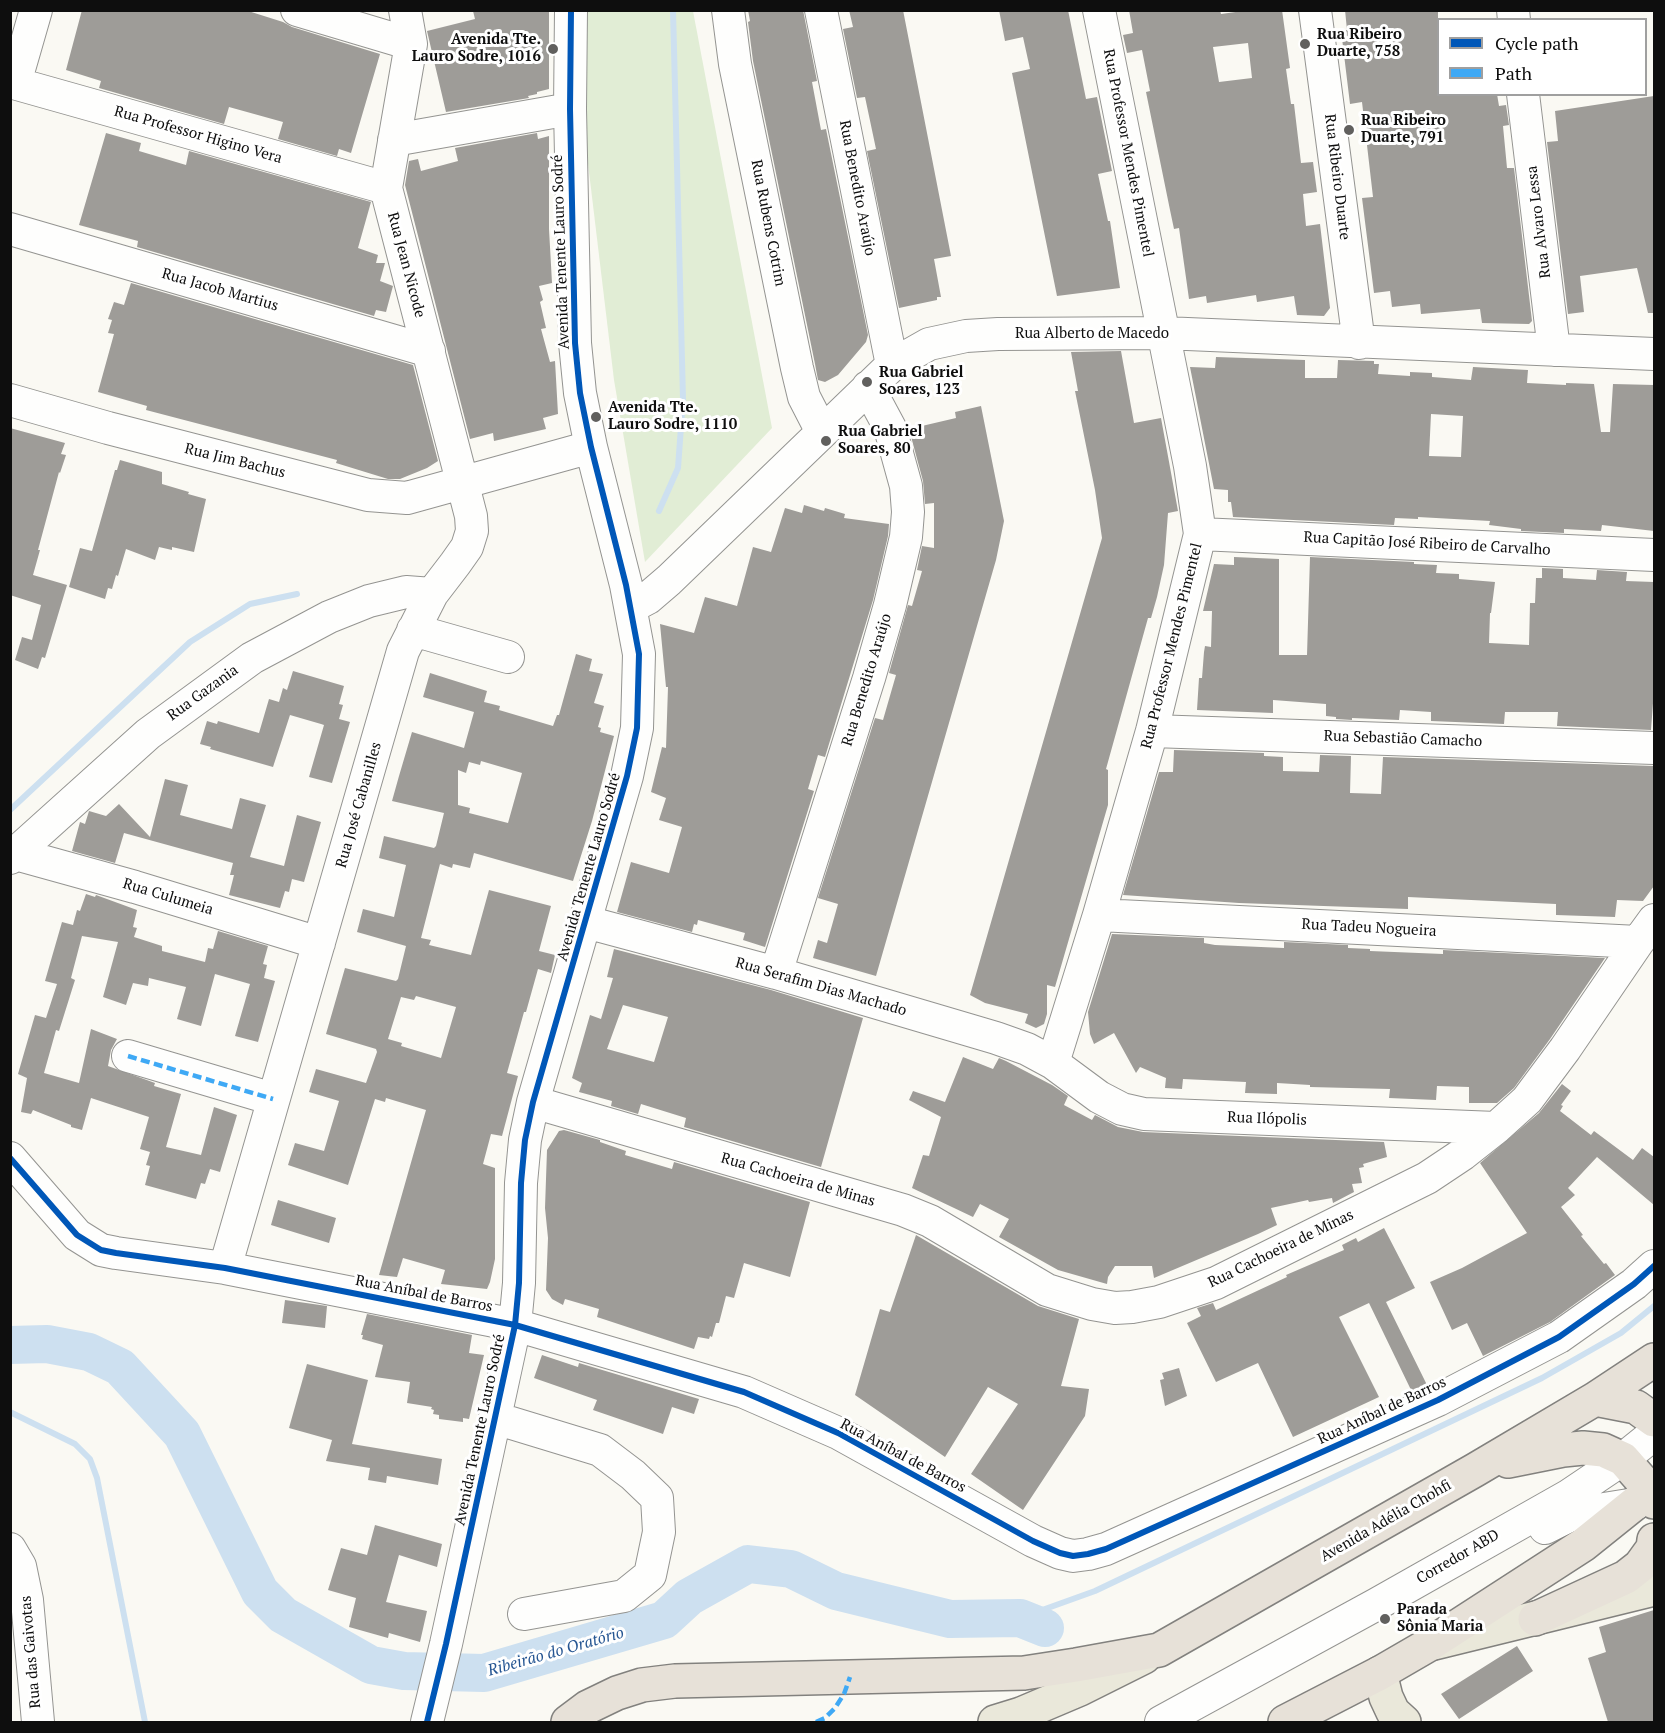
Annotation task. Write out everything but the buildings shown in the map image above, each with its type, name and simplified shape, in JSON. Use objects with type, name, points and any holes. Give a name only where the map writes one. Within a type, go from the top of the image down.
[{"type":"highway","name":"Avenida Adélia Chohfi","points":[[1159,1650],[1475,1470],[1595,1399],[1654,1360]]},
{"type":"highway","points":[[1595,1399],[1627,1403],[1644,1410],[1654,1420]]},
{"type":"highway","points":[[1285,1722],[1380,1673],[1430,1644],[1576,1550],[1649,1497],[1623,1459],[1603,1450],[1583,1448],[1533,1455],[1475,1470]]},
{"type":"highway","points":[[1535,1619],[1626,1577],[1640,1566],[1653,1548],[1654,1540]]},
{"type":"highway","points":[[568,1722],[588,1707],[642,1684],[675,1681],[1024,1673],[1159,1650]]},
{"type":"main road","points":[[1430,1644],[1654,1589]]},
{"type":"main road","name":"Avenida Adélia Chohfi","points":[[995,1722],[1041,1706],[1159,1650]]},
{"type":"main road","points":[[1380,1673],[1389,1704],[1393,1712],[1404,1722]]},
{"type":"street","points":[[13,82],[36,10]]},
{"type":"street","points":[[297,10],[411,44],[405,10]]},
{"type":"street","name":"Avenida Tenente Lauro Sodré","points":[[428,1717],[515,1325],[519,1283],[521,1183],[525,1140],[533,1102],[627,776],[637,728],[639,654],[631,607],[591,447],[580,393],[575,343],[570,109],[571,10]]},
{"type":"street","name":"Rua Rubens Cotrim","points":[[728,10],[735,64],[797,368],[804,397],[822,432]]},
{"type":"street","name":"Rua Benedito Araújo","points":[[821,10],[892,365]]},
{"type":"street","name":"Rua Professor Mendes Pimentel","points":[[1053,1063],[1099,915],[1152,730],[1200,534],[1190,466],[1099,10]]},
{"type":"street","name":"Rua Ribeiro Duarte","points":[[1315,10],[1359,343]]},
{"type":"street","name":"Rua Jean Nicode","points":[[411,44],[386,188],[462,484]]},
{"type":"street","name":"Rua Professor Higino Vera","points":[[13,82],[386,188]]},
{"type":"street","name":"Rua Alvaro Lessa","points":[[1523,96],[1554,350]]},
{"type":"street","points":[[394,140],[570,109]]},
{"type":"street","name":"Rua Jacob Martius","points":[[10,229],[429,351]]},
{"type":"street","name":"Rua Alberto de Macedo","points":[[631,607],[648,598],[669,580],[892,365],[930,344],[966,336],[1034,333],[1164,333],[1654,354]]},
{"type":"street","name":"Rua Benedito Araújo","points":[[776,974],[869,678],[906,537],[909,512],[906,486],[890,428],[868,387]]},
{"type":"street","name":"Rua Jim Bachus","points":[[10,400],[119,431],[368,495],[407,498],[462,484]]},
{"type":"street","points":[[462,484],[591,447]]},
{"type":"street","name":"Rua José Cabanilles","points":[[225,1268],[403,651],[432,594],[467,547],[472,531],[471,516],[462,484]]},
{"type":"street","name":"Rua Capitão José Ribeiro de Carvalho","points":[[1200,534],[1654,555]]},
{"type":"street","name":"Rua Gazania","points":[[13,856],[148,734],[252,658],[329,617],[369,601],[406,592],[432,594]]},
{"type":"street","points":[[413,630],[508,657]]},
{"type":"street","name":"Rua Sebastião Camacho","points":[[1152,730],[1654,748]]},
{"type":"street","name":"Rua Culumeia","points":[[13,856],[135,887],[320,943]]},
{"type":"street","name":"Rua Tadeu Nogueira","points":[[1099,915],[1646,931]]},
{"type":"street","name":"Rua Serafim Dias Machado","points":[[586,922],[996,1038],[1027,1049],[1053,1063]]},
{"type":"street","name":"Rua Cachoeira de Minas","points":[[533,1102],[903,1210],[930,1221],[1047,1290],[1074,1300],[1116,1308],[1159,1302],[1216,1283],[1427,1178],[1463,1154],[1527,1100],[1646,931]]},
{"type":"street","points":[[128,1056],[273,1099]]},
{"type":"street","name":"Rua Ilópolis","points":[[1053,1063],[1099,1097],[1122,1109],[1144,1114],[1496,1128]]},
{"type":"street","name":"Rua Aníbal de Barros","points":[[10,1158],[77,1235],[101,1250],[225,1268],[515,1325],[744,1392],[838,1433],[1034,1541],[1072,1556],[1106,1549],[1438,1400],[1559,1337],[1634,1284],[1654,1266]]},
{"type":"street","points":[[495,1418],[600,1450],[633,1475],[657,1498],[659,1532],[650,1575],[624,1596],[524,1614]]},
{"type":"street","name":"Corredor ABD","points":[[1161,1722],[1367,1610],[1568,1496],[1623,1459],[1654,1434]]},
{"type":"street","points":[[1479,1545],[1510,1546],[1573,1514],[1649,1497]]},
{"type":"street","name":"Rua das Gaivotas","points":[[10,1549],[20,1566],[19,1601],[38,1722]]},
{"type":"green space","points":[[585,11],[693,11],[772,428],[645,562],[614,380],[586,147]]},
{"type":"waterway","points":[[659,511],[678,468],[683,399],[673,10]]},
{"type":"waterway","points":[[10,810],[190,642],[250,604],[297,594]]},
{"type":"waterway","points":[[1020,1618],[1095,1591],[1542,1378],[1621,1333],[1654,1306]]},
{"type":"waterway","name":"Ribeirão do Oratório","points":[[10,1345],[47,1344],[89,1352],[120,1367],[182,1434],[260,1592],[283,1615],[371,1665],[404,1671],[484,1673],[664,1620],[689,1597],[748,1564],[791,1569],[836,1591],[950,1619],[1020,1618],[1045,1628]]},
{"type":"waterway","points":[[10,1412],[75,1444],[90,1459],[97,1478],[145,1722]]},
{"type":"marked path","points":[[128,1056],[273,1099]]},
{"type":"marked path","points":[[816,1722],[825,1718],[835,1708],[844,1694],[850,1677]]},
{"type":"cycle path","points":[[427,1722],[515,1325],[519,1283],[521,1183],[525,1140],[533,1102],[627,776],[637,728],[639,654],[626,585],[591,447],[580,393],[575,343],[570,109],[571,10]]},
{"type":"cycle path","points":[[10,1158],[77,1235],[101,1250],[225,1268],[515,1325],[744,1392],[838,1433],[1033,1541],[1073,1556],[1106,1549],[1438,1400],[1559,1337],[1634,1284],[1654,1266]]},
{"type":"place","name":"Rua Ribeiro Duarte, 758","points":[[1305,44]]},
{"type":"place","name":"Avenida Tte. Lauro Sodre, 1016","points":[[553,49]]},
{"type":"place","name":"Rua Ribeiro Duarte, 791","points":[[1349,130]]},
{"type":"place","name":"Rua Gabriel Soares, 123","points":[[867,382]]},
{"type":"place","name":"Avenida Tte. Lauro Sodre, 1110","points":[[596,417]]},
{"type":"place","name":"Rua Gabriel Soares, 80","points":[[826,441]]},
{"type":"place","name":"Parada Sônia Maria","points":[[1385,1619]]}]
